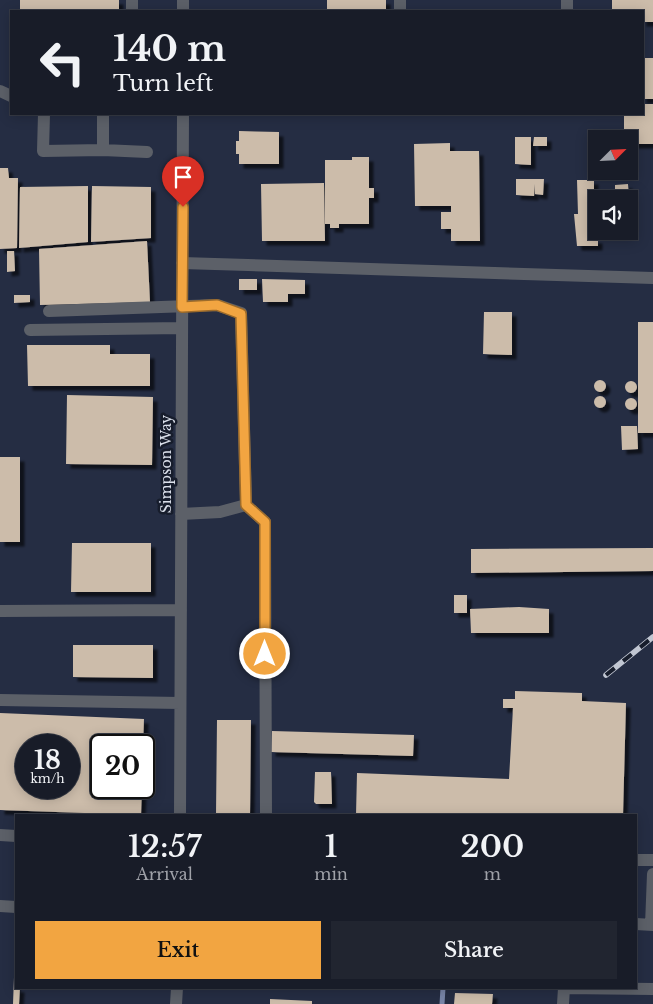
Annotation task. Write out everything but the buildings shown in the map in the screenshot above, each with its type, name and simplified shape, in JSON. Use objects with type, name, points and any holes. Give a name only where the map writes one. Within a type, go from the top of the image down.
[{"type":"street","points":[[44,115],[43,151],[103,150],[147,152]]},
{"type":"street","points":[[103,115],[103,150]]},
{"type":"street","name":"Simpson Way","points":[[180,814],[183,115]]},
{"type":"street","points":[[182,263],[653,278]]},
{"type":"street","points":[[49,311],[217,305],[241,314],[246,505],[265,522],[266,814]]},
{"type":"street","points":[[30,330],[182,328]]},
{"type":"street","points":[[181,514],[220,512],[246,505]]},
{"type":"street","points":[[0,611],[181,610]]},
{"type":"street","points":[[0,700],[180,703]]},
{"type":"street","points":[[0,835],[15,836]]},
{"type":"street","points":[[637,860],[653,860]]},
{"type":"street","points":[[637,924],[652,925],[653,874]]},
{"type":"street","points":[[0,906],[15,907]]},
{"type":"street","points":[[176,1004],[177,989]]},
{"type":"street","points":[[563,1004],[564,989]]},
{"type":"street","points":[[637,989],[653,989]]},
{"type":"shaded area","points":[[0,0],[653,0],[653,1004],[0,1004]]},
{"type":"waterway","points":[[442,1004],[443,989]]},
{"type":"railway","points":[[606,675],[653,637]]},
{"type":"route","points":[[183,207],[182,307],[217,305],[241,314],[246,505],[265,522],[265,654]]}]
